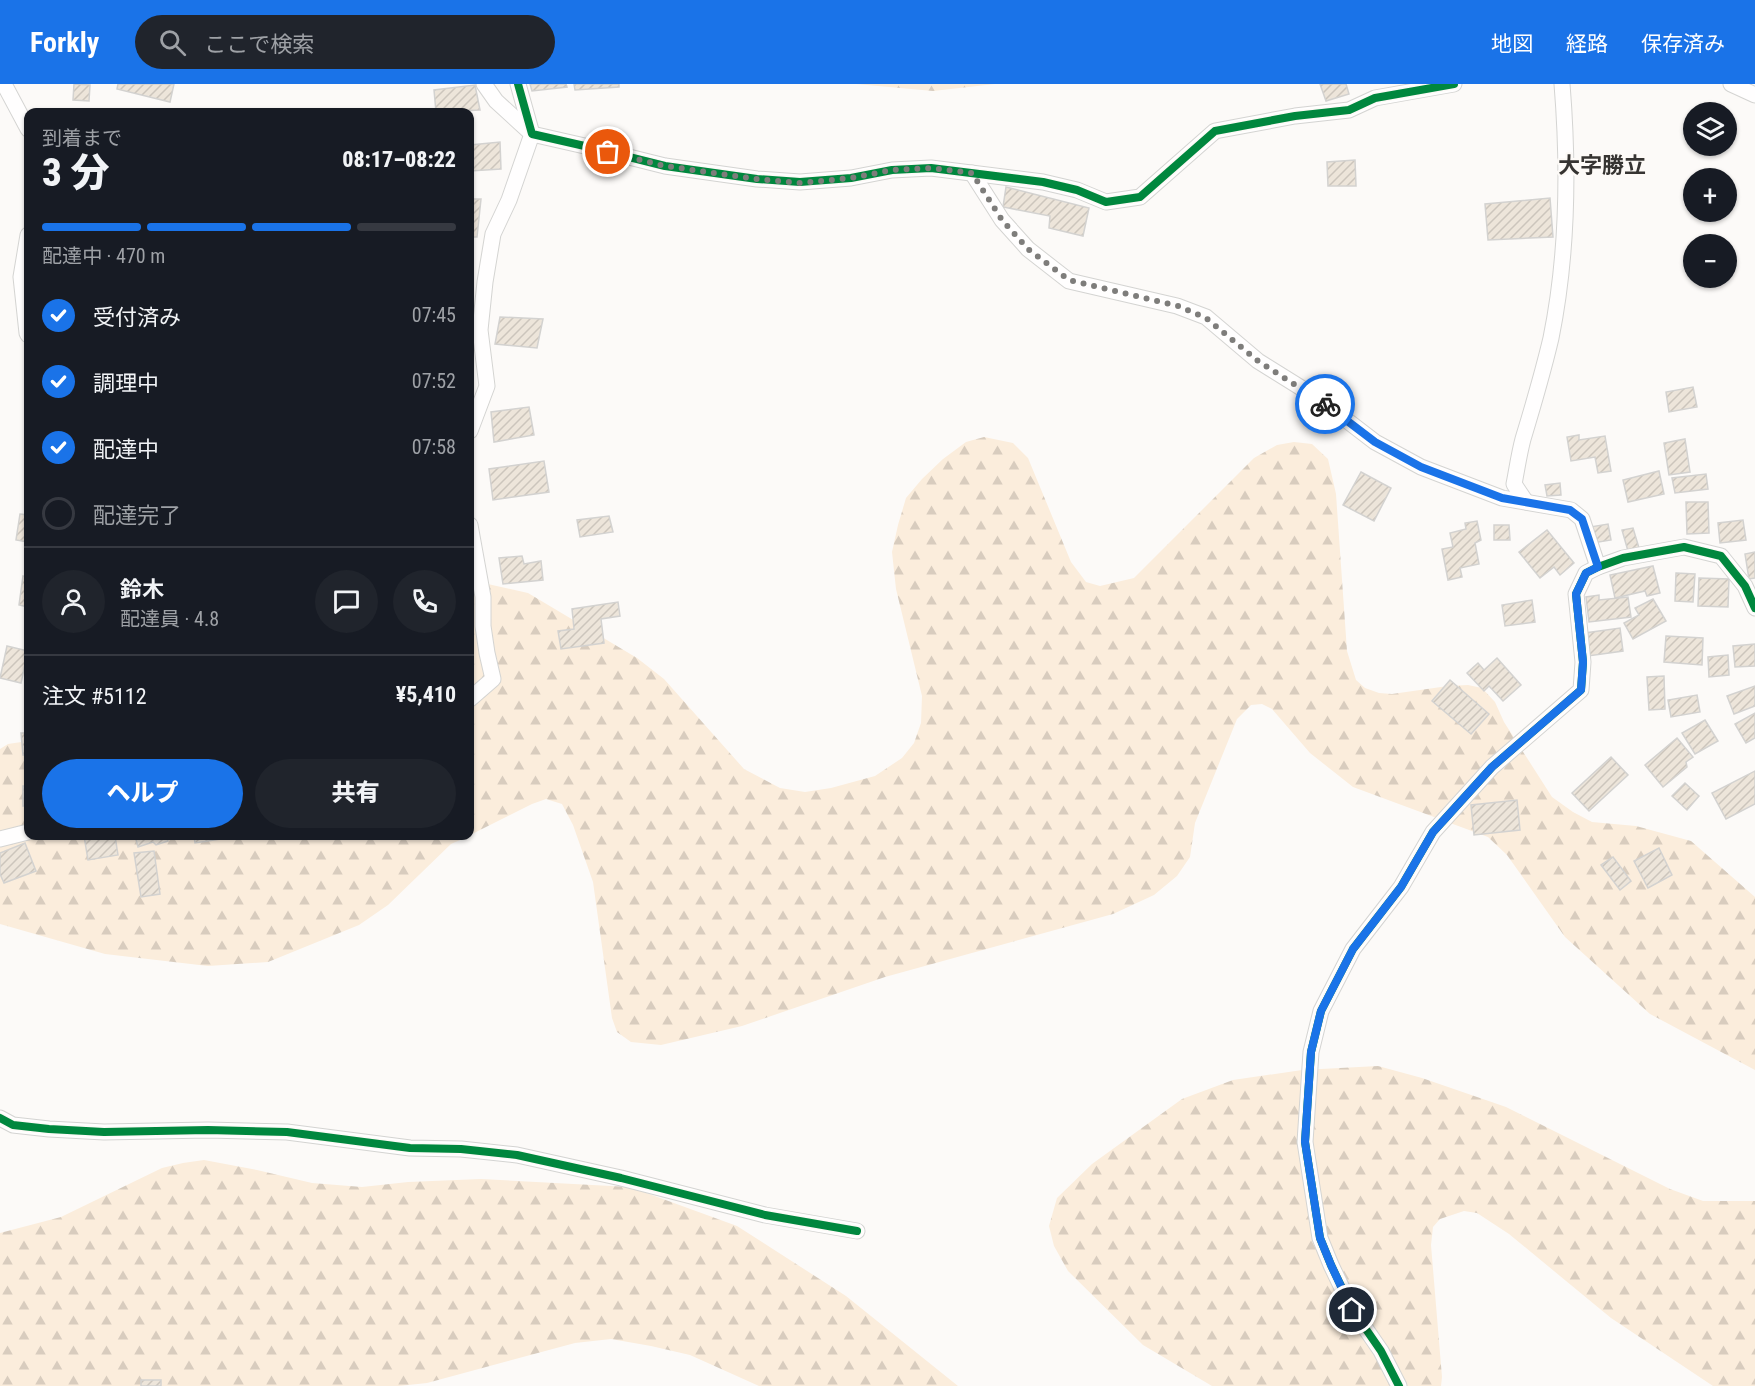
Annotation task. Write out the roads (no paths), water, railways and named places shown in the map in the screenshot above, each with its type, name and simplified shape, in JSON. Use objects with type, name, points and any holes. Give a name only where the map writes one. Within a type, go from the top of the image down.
[{"type":"street","points":[[4,84],[24,122]]},
{"type":"street","points":[[484,84],[496,101],[532,134],[665,166],[800,183],[851,178],[892,170],[931,168],[1043,182],[1077,190],[1106,202],[1140,197],[1215,130],[1295,116],[1349,110],[1375,98],[1454,84]]},
{"type":"street","points":[[474,421],[487,387],[475,330],[494,234],[509,200],[532,134],[518,84]]},
{"type":"street","points":[[1526,502],[1514,484],[1522,441],[1551,338],[1567,213],[1566,129],[1562,84]]},
{"type":"street","points":[[1731,84],[1755,94]]},
{"type":"street","points":[[972,173],[1002,220],[1028,249],[1069,280],[1178,306],[1206,318],[1258,361],[1319,399],[1375,442],[1421,467],[1502,498],[1570,510],[1582,519],[1598,567]]},
{"type":"street","points":[[24,259],[21,277],[24,305]]},
{"type":"street","points":[[474,547],[483,597],[486,644],[493,679],[474,696]]},
{"type":"street","points":[[1399,1386],[1381,1352],[1352,1310],[1320,1238],[1305,1142],[1311,1052],[1321,1011],[1353,949],[1401,887],[1433,832],[1492,767],[1581,690],[1583,662],[1576,594],[1586,573],[1623,558],[1684,547],[1721,556],[1745,585],[1755,608]]},
{"type":"street","points":[[0,838],[24,833]]},
{"type":"street","points":[[0,1118],[13,1125],[49,1130],[287,1132],[410,1148],[461,1149],[517,1155],[621,1178],[765,1215],[857,1231]]},
{"type":"district","name":"大字勝立","points":[[1602,165]]}]
